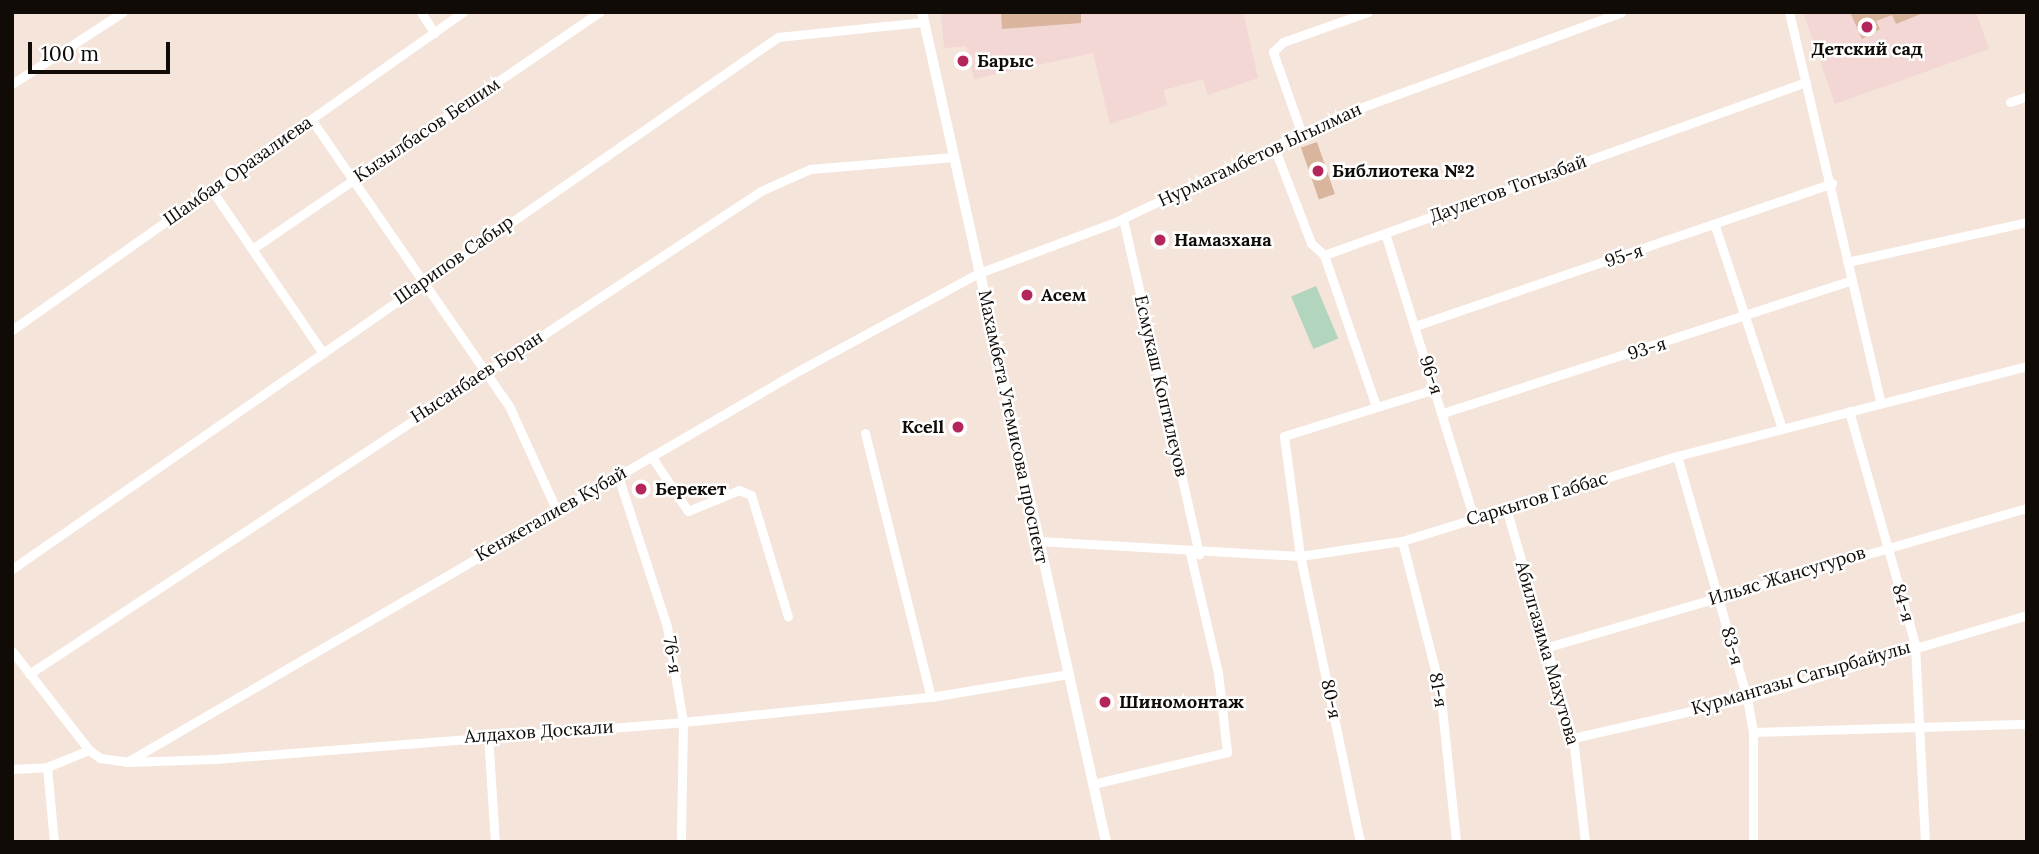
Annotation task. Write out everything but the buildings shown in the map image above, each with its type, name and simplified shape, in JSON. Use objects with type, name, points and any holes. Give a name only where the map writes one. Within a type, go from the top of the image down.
[{"type":"street","points":[[12,84],[123,12]]},
{"type":"street","points":[[421,12],[434,33]]},
{"type":"street","name":"Шамбая Оразалиева","points":[[12,330],[463,12]]},
{"type":"street","name":"Кызылбасов Бешим","points":[[255,247],[599,12]]},
{"type":"street","points":[[1301,132],[1273,52],[1283,42],[1368,12]]},
{"type":"street","name":"Нурмагамбетов Ыгылман","points":[[979,272],[1123,219],[1301,132],[1622,12]]},
{"type":"street","points":[[1789,12],[1832,183],[1850,281],[1881,403]]},
{"type":"street","name":"Махамбета Утемисова проспект","points":[[923,17],[1106,842]]},
{"type":"street","name":"Шарипов Сабыр","points":[[12,569],[323,353],[420,282],[778,37],[923,17]]},
{"type":"street","name":"Даулетов Тогызбай","points":[[1324,255],[1806,82]]},
{"type":"street","points":[[2010,102],[2027,96]]},
{"type":"street","points":[[311,119],[420,282],[485,371],[527,441],[558,511]]},
{"type":"street","points":[[1274,147],[1311,243],[1324,255],[1375,403],[1435,389]]},
{"type":"street","name":"Нысанбаев Боран","points":[[29,674],[761,191],[810,169],[954,158]]},
{"type":"street","name":"95-я","points":[[1415,326],[1715,226],[1832,183]]},
{"type":"street","points":[[211,189],[255,247],[323,353]]},
{"type":"street","name":"Есмукаш Коптилеуов","points":[[1093,784],[1227,752],[1218,673],[1195,553],[1123,219]]},
{"type":"street","points":[[1847,262],[2027,222]]},
{"type":"street","points":[[1715,226],[1782,428]]},
{"type":"street","name":"96-я","points":[[1385,233],[1474,518]]},
{"type":"street","name":"Кенжегалиев Кубай","points":[[127,762],[651,456],[979,272]]},
{"type":"street","name":"93-я","points":[[1443,413],[1850,281]]},
{"type":"street","name":"Саркытов Габбас","points":[[1038,541],[1195,553],[1300,556],[1402,541],[1676,456],[2026,367]]},
{"type":"street","name":"80-я","points":[[1360,842],[1300,556],[1284,436],[1375,403]]},
{"type":"street","name":"84-я","points":[[1849,411],[1915,645],[1925,842]]},
{"type":"street","points":[[865,433],[931,697]]},
{"type":"street","points":[[651,456],[688,511],[739,489],[751,495],[788,617]]},
{"type":"street","name":"83-я","points":[[1676,456],[1718,597],[1753,732],[1753,842]]},
{"type":"street","name":"76-я","points":[[618,476],[667,627],[683,722],[681,842]]},
{"type":"street","name":"Абилгазима Махутова","points":[[1506,508],[1573,738],[1585,842]]},
{"type":"street","name":"Ильяс Жансугуров","points":[[1548,647],[1887,545],[2027,508]]},
{"type":"street","name":"81-я","points":[[1402,541],[1440,688],[1457,842]]},
{"type":"street","name":"Курмангазы Сагырбайулы","points":[[1573,738],[1746,698],[1915,645],[2027,615]]},
{"type":"street","points":[[12,651],[89,750],[47,767],[12,769]]},
{"type":"street","name":"Алдахов Доскали","points":[[89,750],[100,758],[127,762],[683,722],[931,697],[1069,674]]},
{"type":"street","points":[[1753,732],[2027,724]]},
{"type":"street","points":[[488,735],[495,842]]},
{"type":"street","points":[[47,767],[54,842]]},
{"type":"shaded area","points":[[941,12],[1243,12],[1258,78],[1208,95],[1203,79],[1164,90],[1167,105],[1110,124],[1093,53],[974,79],[966,46],[944,48]]},
{"type":"shaded area","points":[[1803,12],[1976,12],[1989,49],[1835,104]]},
{"type":"green space","points":[[1316,286],[1338,338],[1313,349],[1291,297]]},
{"type":"place","name":"Детский сад","points":[[1867,27]]},
{"type":"place","name":"Барыс","points":[[963,61]]},
{"type":"place","name":"Библиотека №2","points":[[1318,171]]},
{"type":"place","name":"Намазхана","points":[[1160,240]]},
{"type":"place","name":"Асем","points":[[1027,295]]},
{"type":"place","name":"Kcell","points":[[958,427]]},
{"type":"place","name":"Берекет","points":[[641,489]]},
{"type":"place","name":"Шиномонтаж","points":[[1105,702]]}]
